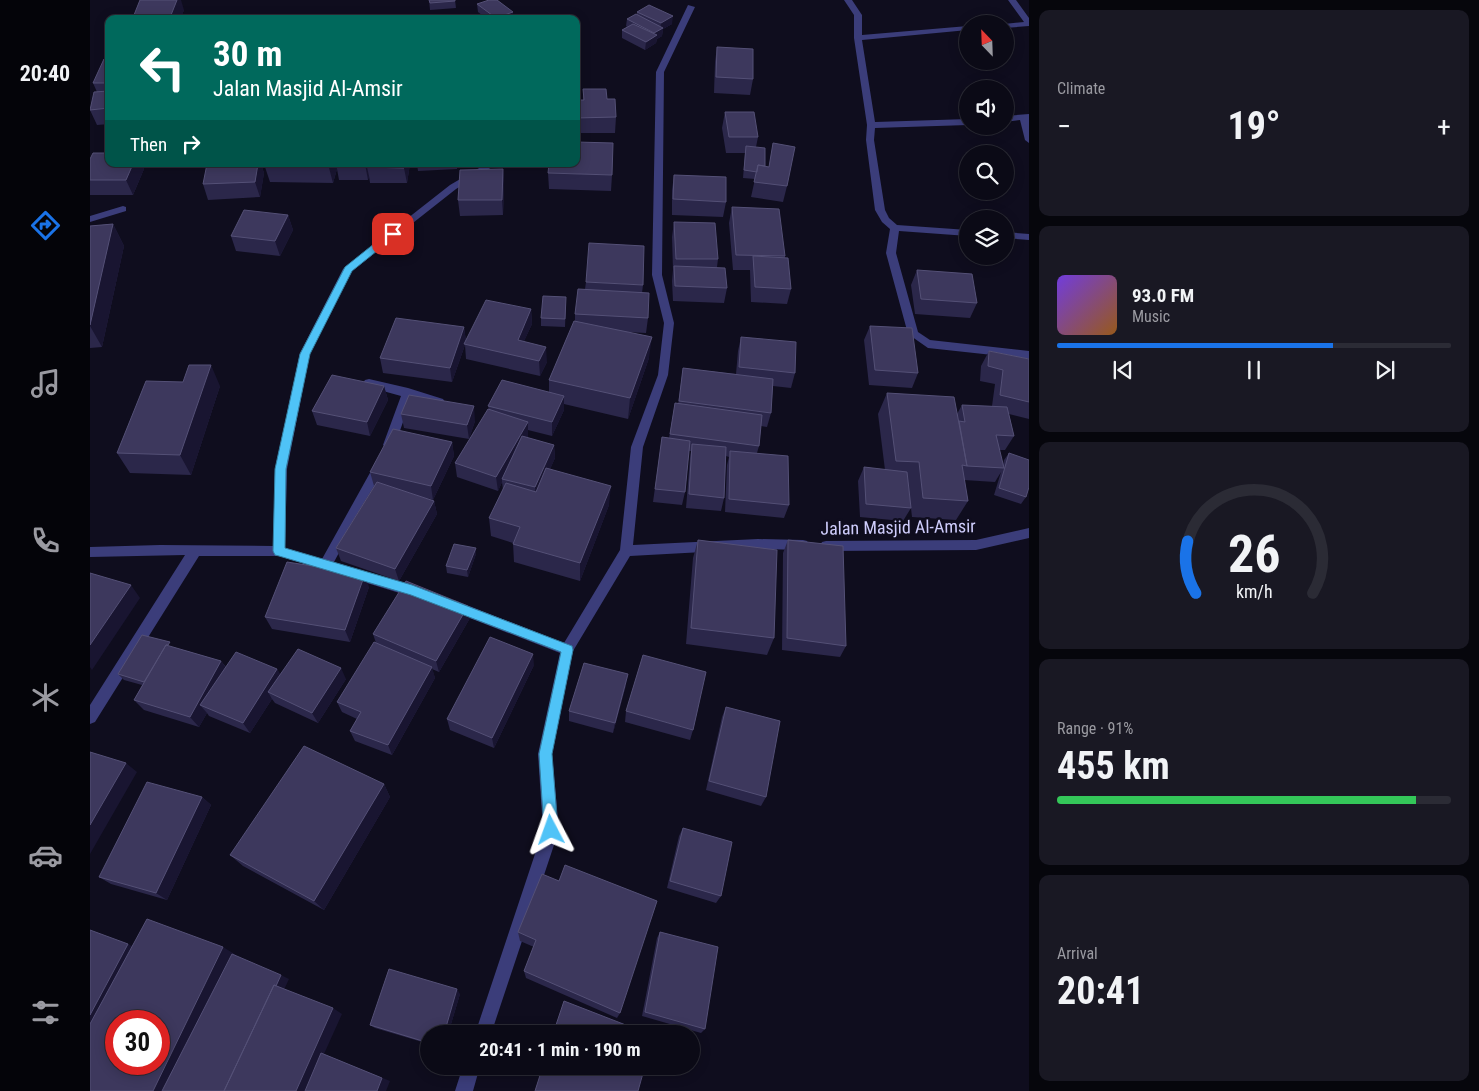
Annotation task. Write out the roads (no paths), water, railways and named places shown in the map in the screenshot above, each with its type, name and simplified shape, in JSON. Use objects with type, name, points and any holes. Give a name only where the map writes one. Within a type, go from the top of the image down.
[{"type":"street","points":[[848,0],[858,15],[858,38],[871,125],[870,140],[880,210],[885,220],[895,228],[959,232]]},
{"type":"street","points":[[1012,0],[1029,24]]},
{"type":"street","points":[[486,1025],[551,830],[545,754],[567,650],[626,551],[637,447],[663,375],[669,323],[657,275],[660,72],[691,7]]},
{"type":"street","points":[[1014,25],[1029,24]]},
{"type":"street","points":[[858,38],[959,29]]},
{"type":"street","points":[[1026,117],[1029,140]]},
{"type":"street","points":[[871,125],[959,122]]},
{"type":"street","points":[[279,551],[280,469],[305,354],[348,269],[454,187],[487,167]]},
{"type":"street","points":[[90,219],[123,209]]},
{"type":"street","points":[[895,228],[891,253],[914,334],[928,344],[1029,355]]},
{"type":"street","points":[[1014,236],[1029,237]]},
{"type":"street","points":[[369,383],[408,392],[452,406]]},
{"type":"street","points":[[326,564],[387,451],[408,392]]},
{"type":"street","name":"Jalan Masjid Al-Amsir","points":[[626,551],[758,544],[894,547],[976,545],[1029,533]]},
{"type":"street","points":[[90,717],[195,551]]},
{"type":"street","points":[[90,552],[279,551],[434,599],[567,650]]},
{"type":"street","points":[[464,1091],[469,1075]]}]
